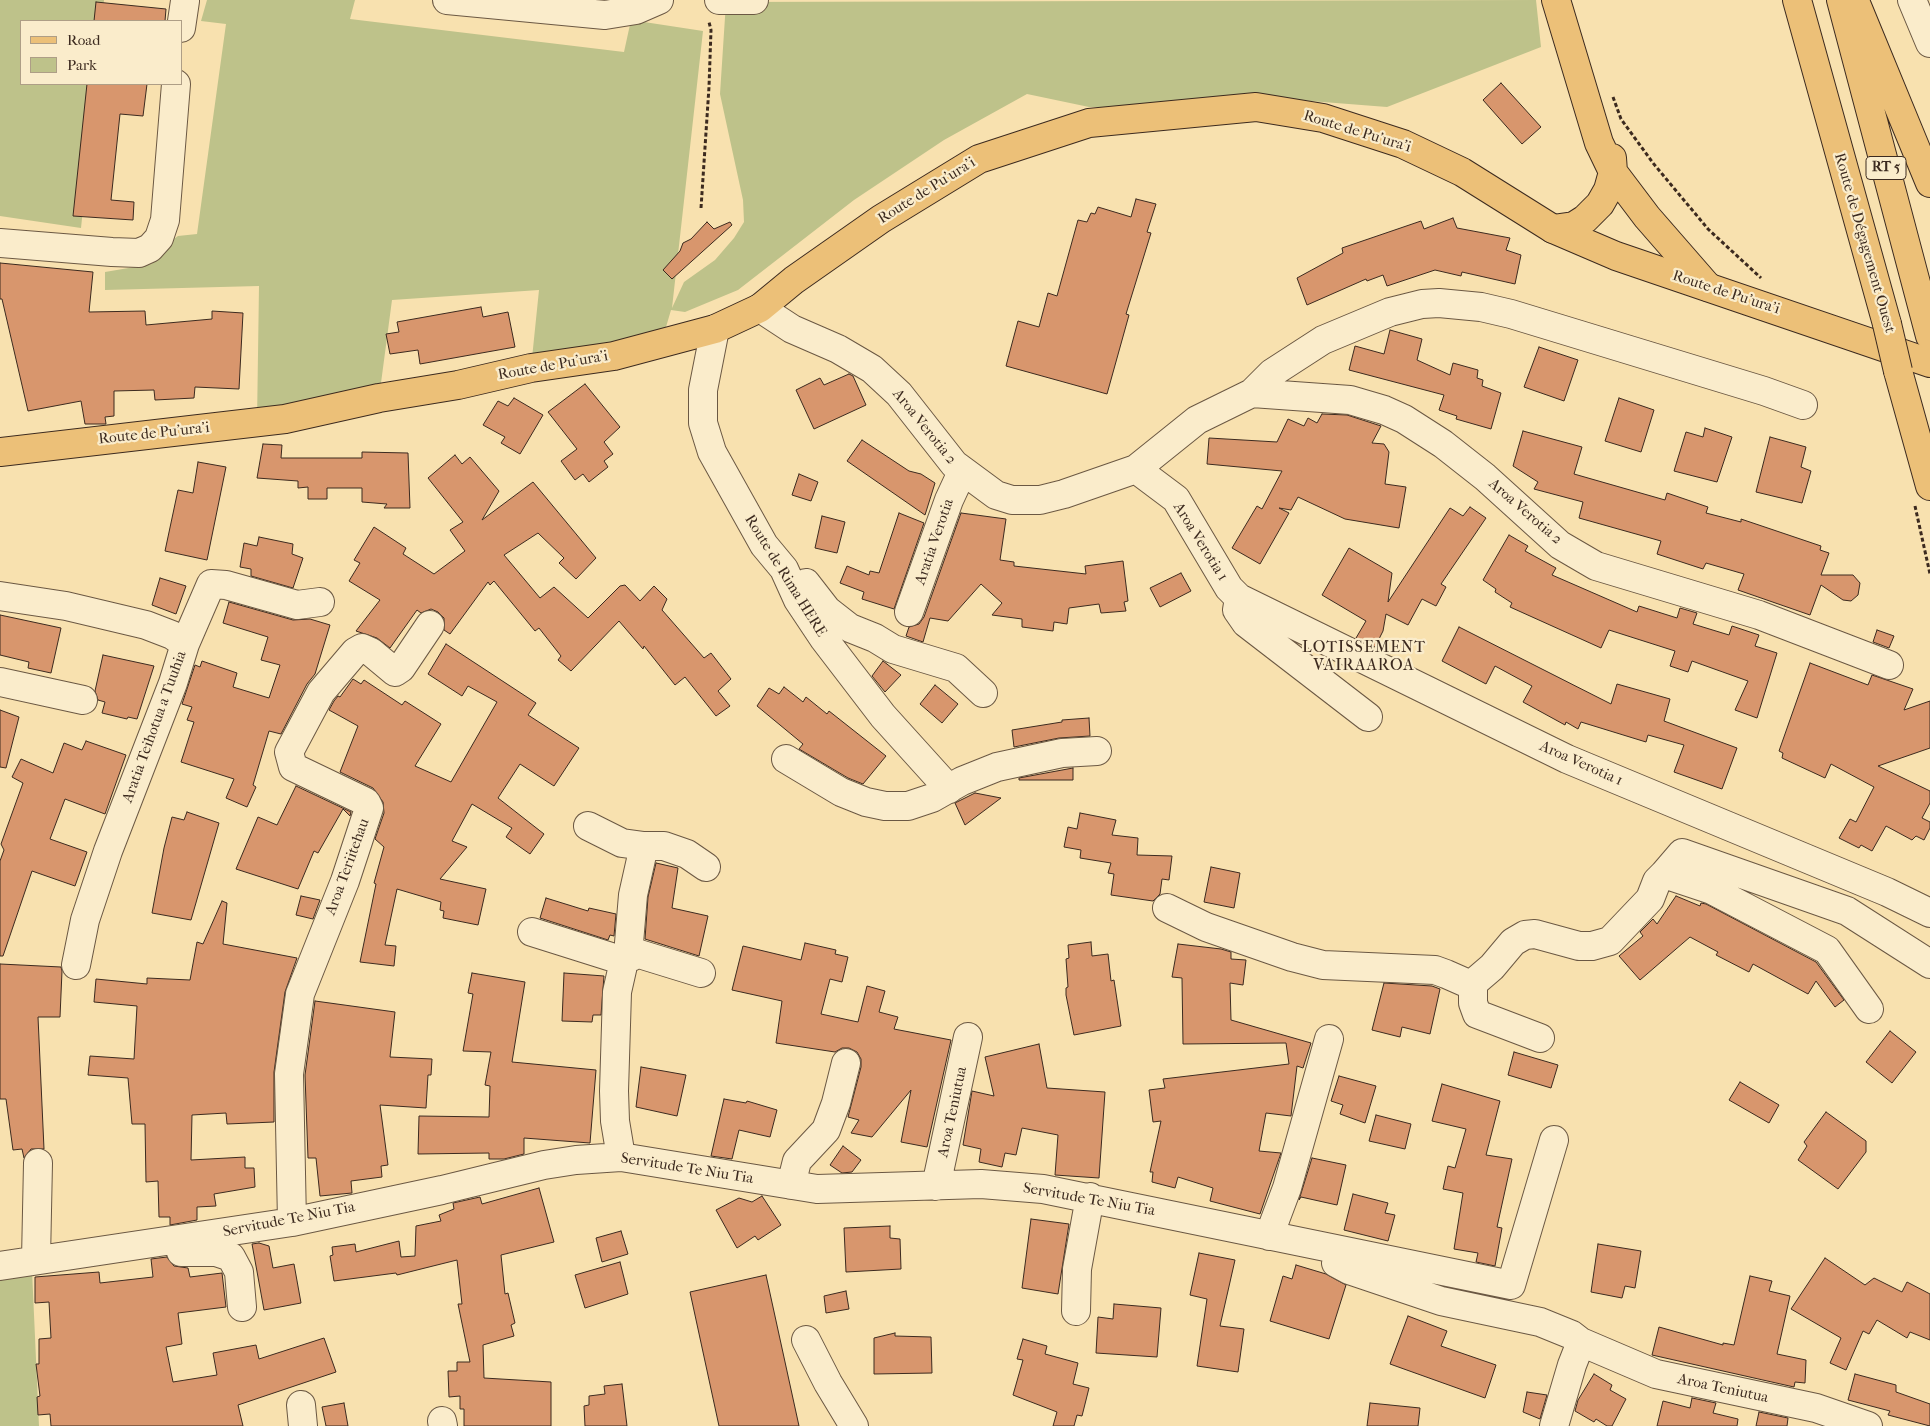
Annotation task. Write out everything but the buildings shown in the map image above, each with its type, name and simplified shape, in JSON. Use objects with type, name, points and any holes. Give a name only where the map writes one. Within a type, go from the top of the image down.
[{"type":"main road","points":[[1556,0],[1599,143],[1613,172],[1646,217],[1708,286]]},
{"type":"main road","points":[[1553,229],[1574,226],[1585,219],[1604,197],[1613,172],[1610,141],[1584,41],[1576,0]]},
{"type":"main road","name":"Route de Dégagement Ouest","points":[[1797,0],[1930,486]]},
{"type":"main road","name":"RT 5","points":[[1842,0],[1930,336]]},
{"type":"main road","points":[[1854,0],[1930,183]]},
{"type":"main road","name":"Route de Pu'ura'i","points":[[0,452],[285,419],[379,398],[458,385],[531,368],[614,356],[715,329],[760,308],[794,280],[881,219],[979,159],[1089,123],[1256,107],[1323,118],[1403,144],[1462,172],[1553,229],[1616,256],[1930,362]]},
{"type":"street","points":[[447,0],[605,15],[636,10],[659,0]]},
{"type":"street","points":[[713,7],[754,0]]},
{"type":"street","points":[[1912,0],[1930,43]]},
{"type":"street","points":[[0,243],[139,253],[150,248],[159,238],[165,220],[176,85]]},
{"type":"street","name":"Aroa Verotia 2","points":[[760,308],[792,329],[856,358],[880,375],[899,394],[962,472],[996,495],[1024,501],[1064,494],[1136,469],[1198,420],[1252,393],[1272,373],[1323,340],[1390,312],[1422,304],[1440,303],[1482,307],[1511,314],[1764,391],[1803,405]]},
{"type":"street","name":"Route de Rima HERE","points":[[715,329],[703,390],[703,423],[712,452],[764,544],[784,569],[798,600],[853,678],[883,716],[948,789]]},
{"type":"street","name":"Aroa Verotia 2","points":[[1252,393],[1327,396],[1350,400],[1384,410],[1404,419],[1443,444],[1485,477],[1560,545],[1596,566],[1759,615],[1889,665]]},
{"type":"street","name":"Aroa Verotia 1","points":[[1136,469],[1176,499],[1229,588],[1239,598],[1575,762],[1814,861],[1930,913]]},
{"type":"street","name":"Aratia Verotia","points":[[909,612],[949,500],[962,472]]},
{"type":"street","points":[[764,544],[780,552],[827,610],[850,628],[875,638],[893,649],[956,668],[983,693]]},
{"type":"street","points":[[185,644],[211,584],[226,585],[297,605],[320,602]]},
{"type":"street","name":"Aratia Teihotua a Tuuhia","points":[[0,596],[25,598],[146,625],[172,635],[185,644],[173,683],[102,868],[85,920],[76,965]]},
{"type":"street","name":"Aroa Verotia 1","points":[[1239,598],[1237,610],[1246,623],[1368,717]]},
{"type":"street","name":"Aroa Teriitehau","points":[[292,1222],[289,1074],[300,994],[345,881],[369,808],[366,802],[293,767],[289,752],[321,692],[355,652],[362,648],[371,652],[395,672],[401,668],[430,625]]},
{"type":"street","points":[[0,682],[83,700]]},
{"type":"street","points":[[786,759],[841,792],[866,802],[885,806],[908,806],[932,798],[997,767],[1062,753],[1097,751]]},
{"type":"street","points":[[588,826],[622,843],[664,846],[687,854],[706,867]]},
{"type":"street","points":[[621,1157],[615,1121],[614,1082],[617,992],[628,959],[633,895],[644,846]]},
{"type":"street","points":[[1471,985],[1492,967],[1513,942],[1525,935],[1535,934],[1579,946],[1592,946],[1610,941],[1650,899],[1658,881],[1682,853],[1847,911],[1930,964]]},
{"type":"street","points":[[1664,874],[1712,890],[1827,950],[1869,1009]]},
{"type":"street","points":[[1167,908],[1206,927],[1292,957],[1323,965],[1435,970],[1471,985],[1474,989],[1472,1003],[1477,1014],[1540,1038]]},
{"type":"street","points":[[532,932],[628,959]]},
{"type":"street","points":[[628,959],[636,953],[701,972]]},
{"type":"street","name":"Aroa Teniutua","points":[[936,1186],[968,1037]]},
{"type":"street","points":[[1269,1236],[1287,1188],[1329,1039]]},
{"type":"street","points":[[791,1185],[797,1161],[826,1130],[846,1063]]},
{"type":"street","name":"Servitude Te Niu Tia","points":[[0,1266],[36,1259],[292,1222],[544,1166],[576,1160],[621,1157],[817,1189],[936,1186],[1043,1188],[1511,1285],[1554,1140]]},
{"type":"street","points":[[36,1259],[38,1163]]},
{"type":"street","points":[[1076,1311],[1077,1269],[1090,1197]]},
{"type":"street","points":[[166,1241],[179,1251],[187,1254],[216,1252],[231,1257],[239,1272],[242,1308]]},
{"type":"street","name":"Aroa Teniutua","points":[[1317,1246],[1331,1260],[1349,1270],[1441,1301],[1540,1322],[1656,1374],[1816,1408],[1868,1426]]},
{"type":"street","points":[[806,1340],[828,1383],[854,1426]]},
{"type":"street","points":[[1554,1426],[1581,1342]]},
{"type":"path","points":[[701,208],[713,7]]},
{"type":"path","points":[[1611,92],[1621,119],[1653,163],[1708,229],[1762,278]]},
{"type":"green space","points":[[0,0],[104,0],[102,20],[20,20],[20,85],[96,85],[81,228],[0,216]]},
{"type":"green space","points":[[207,0],[355,0],[350,19],[624,52],[631,20],[703,31],[672,308],[684,282],[715,260],[734,238],[744,222],[743,200],[720,94],[726,2],[1536,0],[1541,47],[1387,107],[1259,97],[1126,107],[1089,107],[1027,94],[944,140],[854,200],[738,290],[685,312],[671,310],[661,344],[531,368],[539,290],[392,300],[379,398],[257,422],[259,286],[105,290],[105,272],[152,264],[157,250],[178,236],[197,234],[226,24],[201,21]]},
{"type":"green space","points":[[32,1270],[39,1426],[0,1426],[0,1278]]},
{"type":"district","name":"LOTISSEMENT VAIRAAROA","points":[[1364,657]]}]
